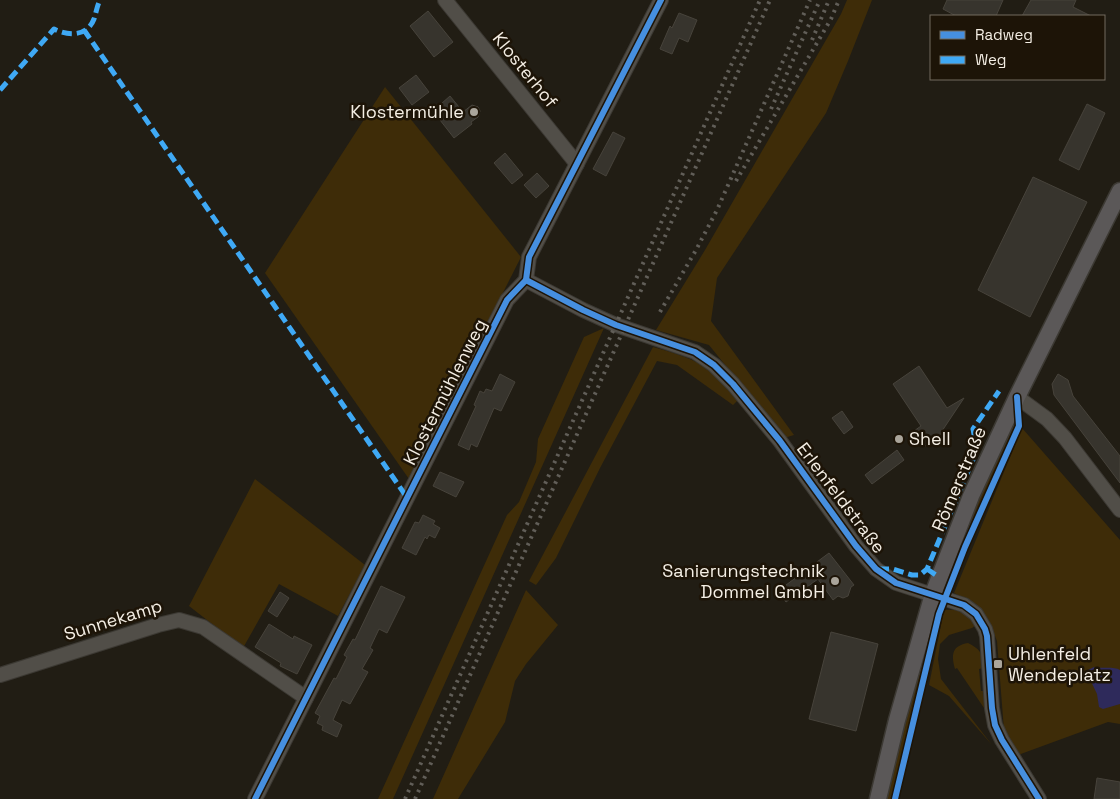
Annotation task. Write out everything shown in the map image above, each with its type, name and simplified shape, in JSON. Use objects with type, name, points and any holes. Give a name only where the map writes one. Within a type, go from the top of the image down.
[{"type":"main road","name":"Römerstraße","points":[[878,799],[933,594],[971,496],[1016,398],[1120,191]]},
{"type":"street","name":"Klosterhof","points":[[445,0],[577,164]]},
{"type":"street","points":[[526,280],[529,257],[662,0]]},
{"type":"street","name":"Erlenfeldstraße","points":[[526,280],[616,325],[695,352],[714,365],[734,384],[780,441],[856,546],[876,569],[896,583],[964,605],[976,614],[983,623],[987,636],[995,725],[1002,740],[1040,799]]},
{"type":"street","name":"Klostermühlenweg","points":[[255,799],[508,300],[526,280]]},
{"type":"street","points":[[1016,398],[1047,418],[1120,510]]},
{"type":"street","name":"Sunnekamp","points":[[0,675],[179,620],[203,627],[306,698]]},
{"type":"shaded area","points":[[847,0],[872,0],[826,113],[717,278],[711,321],[794,435],[784,438],[709,345],[656,330],[705,250],[841,14]]},
{"type":"shaded area","points":[[385,87],[521,257],[409,479],[265,273]]},
{"type":"shaded area","points":[[604,328],[393,799],[378,799],[507,515],[519,502],[536,462],[538,439],[584,337]]},
{"type":"shaded area","points":[[653,347],[680,355],[711,371],[739,399],[733,405],[677,365],[657,361],[600,468],[556,558],[536,585],[529,581]]},
{"type":"shaded area","points":[[1017,424],[971,525],[953,575],[949,578],[950,569],[986,481],[1011,428]]},
{"type":"shaded area","points":[[1022,428],[1120,540],[1120,724],[1108,722],[1018,755],[1004,730],[997,641],[988,619],[976,604],[954,593]]},
{"type":"shaded area","points":[[255,479],[365,565],[338,616],[279,584],[243,648],[189,606]]},
{"type":"shaded area","points":[[526,590],[558,625],[526,664],[515,681],[505,722],[458,799],[433,799]]},
{"type":"shaded area","points":[[944,610],[963,612],[976,625],[949,635],[940,644],[938,659],[941,679],[992,745],[949,696],[929,685]]},
{"type":"shaded area","points":[[934,622],[892,799],[886,799],[912,694],[931,624]]},
{"type":"shaded area","points":[[968,643],[979,650],[982,656],[983,668],[979,669],[981,691],[984,691],[984,708],[957,668],[955,669],[954,651],[959,646]]},
{"type":"shaded area","points":[[1094,667],[1120,670],[1120,704],[1103,709],[1099,707],[1097,694],[1088,675],[1088,670]]},
{"type":"building","points":[[947,0],[1003,0],[996,15],[954,15],[943,9]]},
{"type":"building","points":[[1031,0],[1076,0],[1073,7],[1089,15],[1023,15]]},
{"type":"building","points":[[428,11],[453,42],[434,57],[410,26]]},
{"type":"building","points":[[679,13],[697,20],[688,42],[679,38],[672,54],[660,49],[670,26],[672,28]]},
{"type":"building","points":[[416,75],[429,92],[412,105],[399,88]]},
{"type":"building","points":[[450,96],[463,112],[472,105],[478,107],[480,111],[478,117],[471,122],[472,124],[454,138],[433,111]]},
{"type":"building","points":[[1087,104],[1105,113],[1079,170],[1059,160]]},
{"type":"building","points":[[613,132],[625,138],[606,176],[593,169]]},
{"type":"building","points":[[505,153],[523,175],[512,184],[494,163]]},
{"type":"building","points":[[537,173],[549,186],[536,198],[524,185]]},
{"type":"building","points":[[1033,177],[1087,202],[1030,317],[978,290]]},
{"type":"building","points":[[919,366],[947,408],[964,398],[940,434],[941,436],[925,446],[914,431],[921,426],[893,384]]},
{"type":"building","points":[[500,374],[515,382],[501,411],[494,408],[477,447],[471,444],[469,450],[458,445],[476,406],[474,405],[480,391],[484,393],[486,389],[492,391]]},
{"type":"building","points":[[1058,374],[1068,380],[1073,396],[1120,456],[1120,483],[1054,395],[1052,384]]},
{"type":"building","points":[[842,411],[853,427],[844,434],[832,418]]},
{"type":"building","points":[[897,450],[904,460],[872,484],[865,475]]},
{"type":"building","points":[[440,472],[464,482],[456,497],[433,486]]},
{"type":"building","points":[[423,515],[435,521],[433,524],[440,528],[435,538],[429,535],[427,539],[425,537],[416,555],[402,548],[415,522],[419,523]]},
{"type":"building","name":"Sanierungstechnik Dommel GmbH","points":[[829,553],[854,585],[851,587],[848,596],[843,598],[838,596],[833,600],[818,579],[786,602],[778,591]]},
{"type":"building","points":[[381,586],[405,597],[387,633],[379,629],[370,648],[373,650],[362,669],[368,672],[350,704],[342,700],[333,720],[342,725],[337,737],[322,730],[323,726],[317,723],[320,716],[315,713],[334,678],[336,679],[347,657],[344,655],[353,639],[355,640]]},
{"type":"building","points":[[280,592],[289,598],[277,617],[268,611]]},
{"type":"building","points":[[269,624],[293,639],[294,636],[312,645],[297,674],[280,666],[281,663],[255,647]]},
{"type":"building","points":[[831,632],[878,644],[856,731],[809,719]]},
{"type":"building","points":[[1097,778],[1120,782],[1120,799],[1094,799]]},
{"type":"railway","points":[[405,799],[760,0]]},
{"type":"railway","points":[[415,799],[770,0]]},
{"type":"railway","points":[[660,312],[717,210],[810,0]]},
{"type":"railway","points":[[771,109],[820,0]]},
{"type":"railway","points":[[812,40],[829,0]]},
{"type":"railway","points":[[736,181],[831,19],[839,0]]},
{"type":"marked path","points":[[0,90],[54,29],[71,34],[87,29],[94,19],[100,0]]},
{"type":"marked path","points":[[84,30],[408,499]]},
{"type":"marked path","points":[[879,569],[893,569],[912,575],[920,575],[927,569],[977,450],[973,429],[999,391]]},
{"type":"marked path","points":[[927,569],[939,577]]},
{"type":"cycle path","points":[[255,799],[507,300],[526,280],[529,257],[661,0]]},
{"type":"cycle path","points":[[526,280],[616,325],[695,352],[714,365],[733,384],[780,441],[856,546],[876,569],[896,583],[964,605],[976,614],[987,636],[995,725],[1002,740],[1039,799]]},
{"type":"cycle path","points":[[895,799],[939,614],[965,547],[1019,426],[1017,397]]},
{"type":"place","name":"Klostermühle","points":[[474,112]]},
{"type":"place","name":"Shell","points":[[899,439]]},
{"type":"place","name":"Sanierungstechnik Dommel GmbH","points":[[835,581]]},
{"type":"place","name":"Uhlenfeld Wendeplatz","points":[[998,664]]}]
